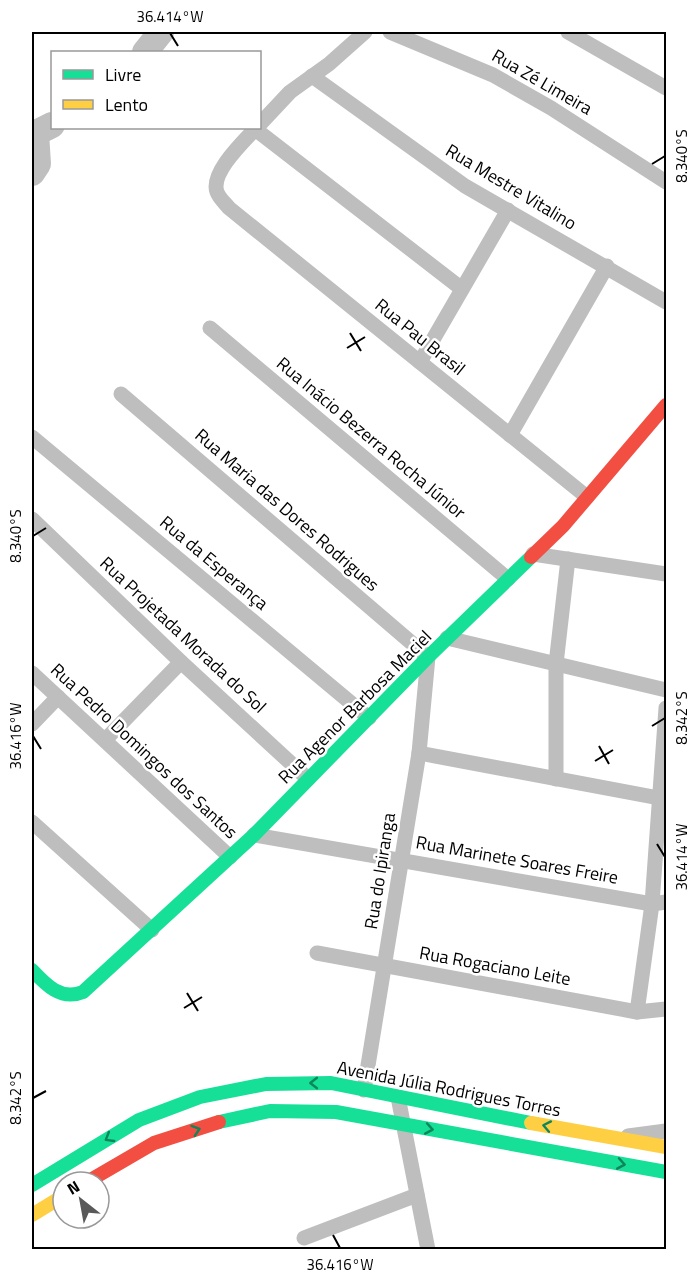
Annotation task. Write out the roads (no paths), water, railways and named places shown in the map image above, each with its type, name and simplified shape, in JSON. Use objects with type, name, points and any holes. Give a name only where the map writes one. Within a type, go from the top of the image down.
[{"type":"main road","name":"Rua Agenor Barbosa Maciel","points":[[32,970],[48,985],[69,997],[75,997],[83,992],[254,834],[447,638],[563,526],[666,405]]},
{"type":"main road","name":"Avenida Júlia Rodrigues Torres","points":[[32,1185],[142,1119],[200,1097],[266,1084],[338,1084],[574,1132],[666,1147]]},
{"type":"main road","points":[[336,1113],[338,1084]]},
{"type":"main road","points":[[108,1170],[154,1143],[230,1119],[270,1112],[336,1113],[666,1172]]},
{"type":"main road","points":[[142,1119],[154,1143]]},
{"type":"main road","points":[[569,1154],[574,1132]]},
{"type":"main road","points":[[32,1215],[51,1203]]},
{"type":"street","points":[[261,123],[290,92],[329,64],[365,32]]},
{"type":"street","name":"Rua Zé Limeira","points":[[390,32],[493,75],[541,102],[666,182]]},
{"type":"street","points":[[567,32],[666,88]]},
{"type":"street","name":"Rua Mestre Vitalino","points":[[312,76],[465,186],[666,302]]},
{"type":"street","name":"Rua Pau Brasil","points":[[255,129],[218,174],[216,184],[218,194],[229,208],[587,497]]},
{"type":"street","points":[[260,129],[462,289]]},
{"type":"street","points":[[420,362],[508,210]]},
{"type":"street","points":[[510,435],[607,266]]},
{"type":"street","name":"Rua Inácio Bezerra Rocha Júnior","points":[[210,328],[508,579]]},
{"type":"street","name":"Rua Maria das Dores Rodrigues","points":[[121,394],[428,657]]},
{"type":"street","name":"Rua da Esperança","points":[[33,438],[369,718]]},
{"type":"street","name":"Rua Projetada Morada do Sol","points":[[32,519],[181,662],[308,779]]},
{"type":"street","points":[[533,554],[666,574]]},
{"type":"street","points":[[556,779],[556,664],[568,559]]},
{"type":"street","points":[[447,638],[666,690]]},
{"type":"street","name":"Rua do Ipiranga","points":[[364,1090],[419,753],[428,657]]},
{"type":"street","points":[[105,740],[181,662]]},
{"type":"street","name":"Rua Pedro Domingos dos Santos","points":[[32,673],[230,857]]},
{"type":"street","points":[[32,724],[58,698]]},
{"type":"street","points":[[637,1012],[659,903],[666,708]]},
{"type":"street","points":[[419,753],[663,797]]},
{"type":"street","points":[[32,822],[152,930]]},
{"type":"street","name":"Rua Marinete Soares Freire","points":[[254,834],[659,903]]},
{"type":"street","name":"Rua Rogaciano Leite","points":[[317,953],[637,1012],[666,1009]]},
{"type":"street","points":[[398,1096],[428,1250]]},
{"type":"street","points":[[613,1137],[666,1131]]},
{"type":"street","points":[[304,1238],[417,1195]]},
{"type":"waterway","points":[[146,51],[161,32]]},
{"type":"waterway","points":[[32,173],[38,164],[36,133],[51,126]]}]
